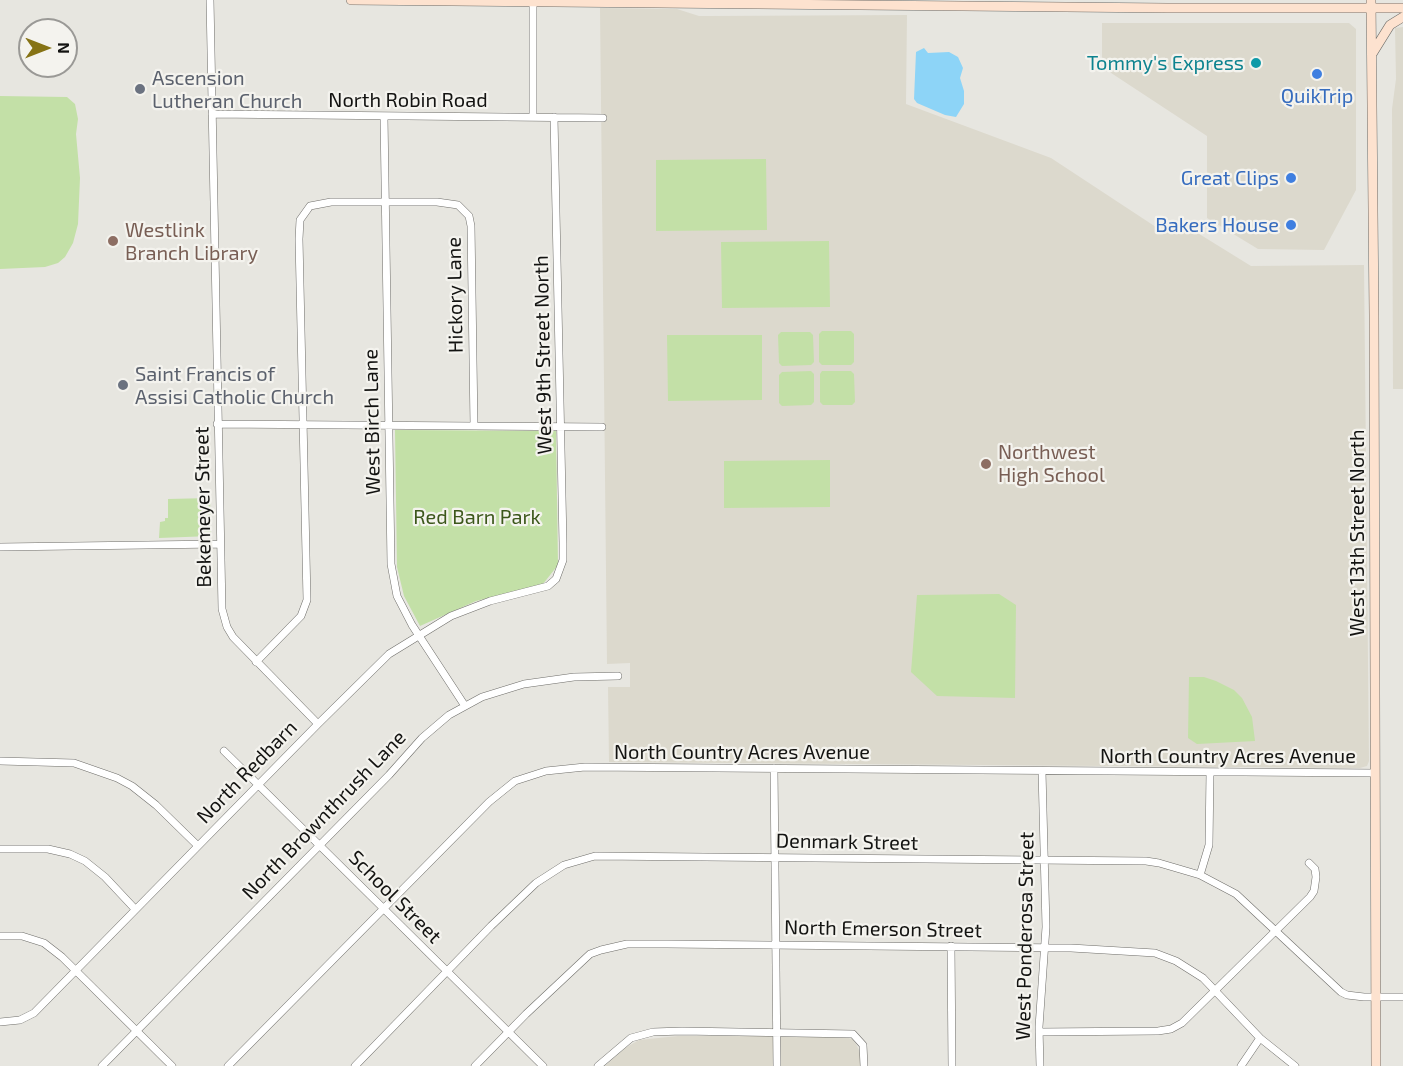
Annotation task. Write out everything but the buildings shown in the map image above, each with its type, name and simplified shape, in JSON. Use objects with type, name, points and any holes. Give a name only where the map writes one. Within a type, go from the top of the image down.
[{"type":"street","name":"Bekemeyer Street","points":[[210,0],[217,424],[224,618],[233,637],[318,724]]},
{"type":"street","points":[[351,0],[1371,4],[1403,8]]},
{"type":"street","points":[[533,1],[533,117]]},
{"type":"street","name":"West 13th Street North","points":[[1371,4],[1376,1066]]},
{"type":"street","points":[[1371,57],[1390,25],[1403,16]]},
{"type":"street","name":"North Robin Road","points":[[212,114],[603,118]]},
{"type":"street","name":"West Birch Lane","points":[[384,117],[391,564],[397,596],[418,635],[465,706]]},
{"type":"street","name":"West 9th Street North","points":[[548,586],[556,579],[563,560],[554,117]]},
{"type":"street","points":[[256,662],[301,616],[305,608],[307,585],[300,220],[304,212],[316,203],[385,201]]},
{"type":"street","name":"Hickory Lane","points":[[385,201],[451,203],[458,205],[469,216],[474,426]]},
{"type":"street","points":[[217,424],[602,428]]},
{"type":"street","points":[[0,547],[220,544]]},
{"type":"street","name":"North Redbarn","points":[[0,1022],[20,1020],[34,1014],[388,654],[470,607],[548,586]]},
{"type":"street","name":"North Brownthrush Lane","points":[[102,1066],[422,738],[448,716],[482,697],[524,684],[574,677],[618,676]]},
{"type":"street","name":"School Street","points":[[224,751],[543,1066]]},
{"type":"street","points":[[0,760],[74,763],[117,778],[132,786],[156,805],[198,846]]},
{"type":"street","name":"North Country Acres Avenue","points":[[228,1066],[489,802],[515,781],[530,775],[585,767],[1375,773]]},
{"type":"street","points":[[774,768],[777,1066]]},
{"type":"street","name":"West Ponderosa Street","points":[[1040,1066],[1039,1032],[1045,948],[1042,771]]},
{"type":"street","points":[[1200,875],[1209,844],[1210,772]]},
{"type":"street","points":[[0,849],[48,849],[70,854],[85,861],[105,877],[135,909]]},
{"type":"street","name":"Denmark Street","points":[[355,1066],[490,926],[536,883],[564,865],[595,856],[1146,861],[1200,875],[1236,894],[1341,992],[1354,996],[1403,997]]},
{"type":"street","points":[[1039,1032],[1158,1031],[1172,1029],[1182,1023],[1302,906],[1314,891],[1317,877],[1315,869],[1309,863]]},
{"type":"street","points":[[0,936],[22,936],[44,943],[172,1066]]},
{"type":"street","name":"North Emerson Street","points":[[476,1066],[577,964],[590,954],[627,944],[951,946],[1155,953],[1189,968],[1216,990],[1260,1038],[1295,1066]]},
{"type":"street","points":[[951,946],[952,1066]]},
{"type":"street","points":[[598,1066],[626,1041],[644,1033],[682,1031],[853,1034],[863,1045],[864,1066]]},
{"type":"street","points":[[1241,1066],[1260,1038]]},
{"type":"shaded area","name":"Northwest High School","points":[[600,8],[677,9],[699,16],[907,15],[906,104],[1051,158],[1162,231],[1196,232],[1251,266],[1364,265],[1369,761],[1367,766],[1360,768],[609,762],[608,687],[630,687],[630,663],[607,664]]},
{"type":"shaded area","points":[[1102,23],[1349,23],[1356,29],[1356,190],[1324,250],[1258,249],[1207,218],[1207,136],[1102,67]]},
{"type":"shaded area","points":[[1403,27],[1403,389],[1393,389],[1392,109],[1396,79],[1395,28]]},
{"type":"shaded area","points":[[678,1036],[842,1036],[852,1039],[856,1044],[860,1052],[860,1066],[605,1066],[625,1048],[639,1040]]},
{"type":"green space","points":[[0,96],[67,97],[75,104],[78,119],[76,134],[80,178],[78,224],[73,243],[65,257],[58,263],[45,267],[0,269]]},
{"type":"green space","points":[[766,159],[767,230],[656,231],[656,160]]},
{"type":"green space","points":[[829,241],[830,307],[722,308],[721,242]]},
{"type":"green space","points":[[822,331],[851,331],[854,334],[854,362],[851,365],[822,365],[819,362],[819,334]]},
{"type":"green space","points":[[781,332],[810,332],[813,335],[814,362],[811,365],[782,366],[779,363],[778,335]]},
{"type":"green space","points":[[667,335],[762,335],[762,400],[668,401]]},
{"type":"green space","points":[[811,371],[814,374],[814,402],[811,405],[782,406],[779,403],[779,375],[782,372]]},
{"type":"green space","points":[[822,371],[851,371],[854,374],[855,402],[852,405],[823,405],[820,402],[820,374]]},
{"type":"green space","name":"Red Barn Park","points":[[395,430],[556,431],[558,565],[543,584],[476,601],[420,626],[404,596],[397,567]]},
{"type":"green space","points":[[830,460],[830,507],[724,508],[724,461]]},
{"type":"green space","points":[[210,498],[211,536],[159,538],[160,522],[168,518],[168,499]]},
{"type":"green space","points":[[999,594],[1016,605],[1015,698],[937,696],[911,672],[917,595]]},
{"type":"green space","points":[[1189,677],[1204,677],[1234,690],[1242,698],[1252,717],[1255,741],[1197,744],[1188,738]]},
{"type":"water","points":[[924,48],[928,53],[949,52],[958,57],[963,68],[960,78],[964,91],[964,104],[956,117],[945,115],[917,103],[914,99],[916,52]]},
{"type":"place","name":"Tommy's Express","points":[[1256,63]]},
{"type":"place","name":"QuikTrip","points":[[1317,74]]},
{"type":"place","name":"Ascension Lutheran Church","points":[[140,89]]},
{"type":"place","name":"Great Clips","points":[[1291,178]]},
{"type":"place","name":"Bakers House","points":[[1291,225]]},
{"type":"place","name":"Westlink Branch Library","points":[[113,241]]},
{"type":"place","name":"Saint Francis of Assisi Catholic Church","points":[[123,385]]},
{"type":"place","name":"Northwest High School","points":[[986,464]]}]
